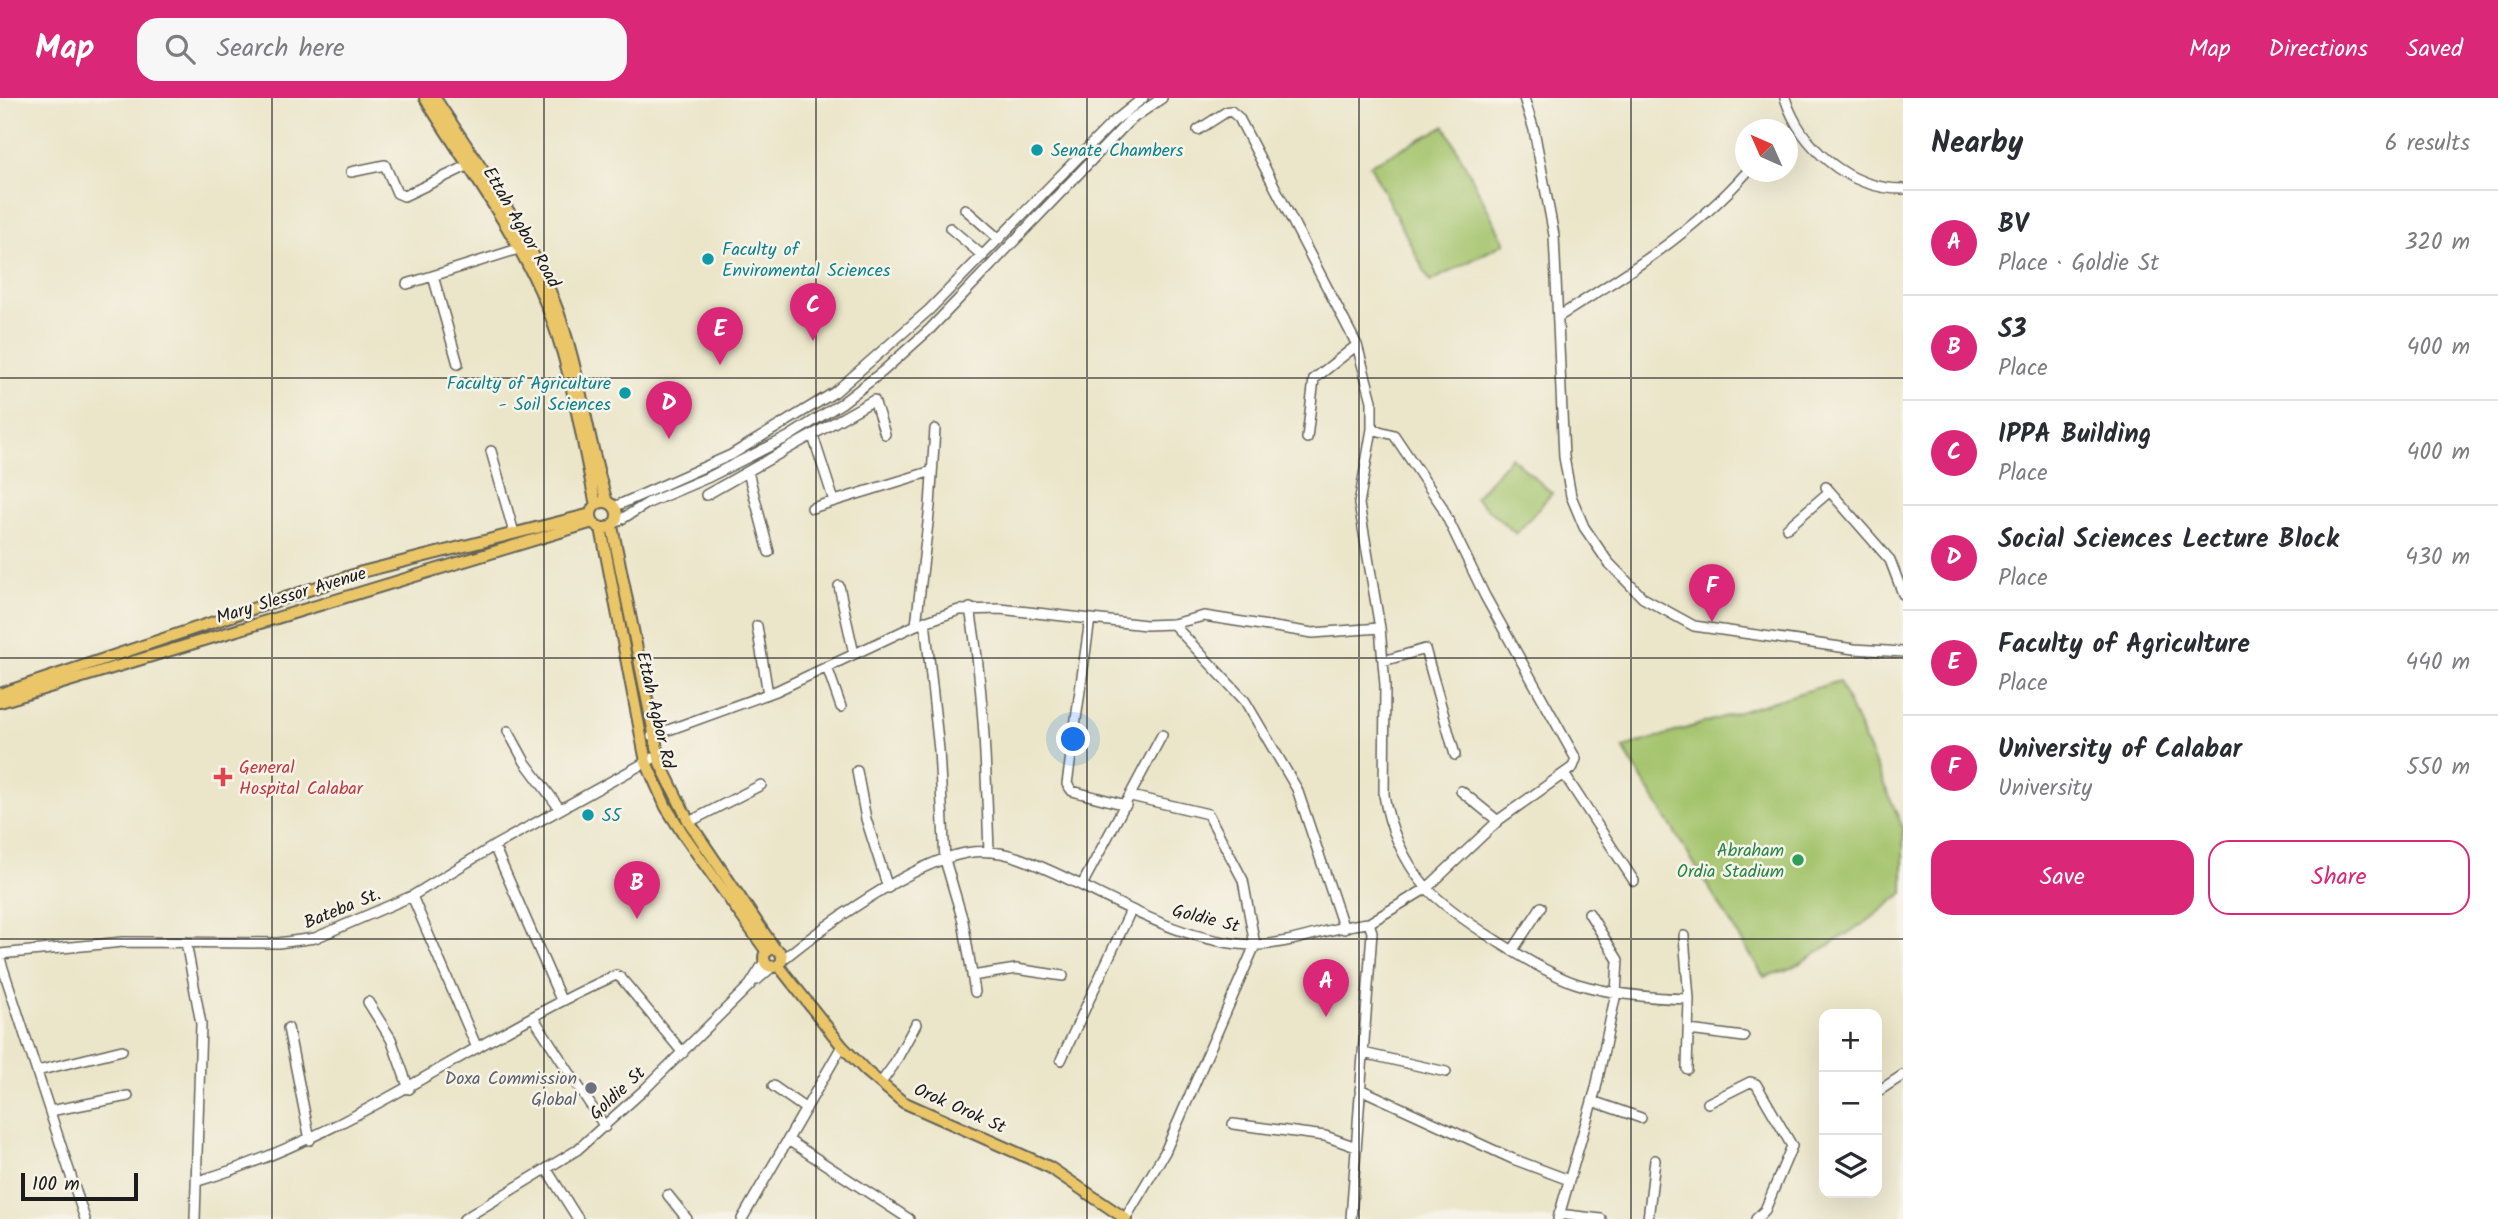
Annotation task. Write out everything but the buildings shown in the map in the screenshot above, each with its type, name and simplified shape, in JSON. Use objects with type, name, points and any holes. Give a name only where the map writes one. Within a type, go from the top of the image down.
[{"type":"main road","name":"Ettah Agbor Road","points":[[425,98],[518,249],[555,328],[604,516]]},
{"type":"main road","name":"Ettah Agbor Road","points":[[435,98],[516,228],[549,287],[567,343],[604,516]]},
{"type":"main road","name":"Mary Slessor Avenue","points":[[0,694],[362,572],[514,533],[604,516]]},
{"type":"main road","name":"Mary Slessor Avenue","points":[[0,702],[604,516]]},
{"type":"main road","name":"Ettah Agbor Rd","points":[[604,516],[657,756],[689,822],[774,958]]},
{"type":"main road","name":"Ettah Agbor Rd","points":[[604,516],[646,762],[666,807],[683,834],[774,958]]},
{"type":"main road","name":"Orok Orok St","points":[[774,958],[842,1046],[880,1084],[921,1112],[1049,1167],[1126,1219]]},
{"type":"street","points":[[604,516],[731,455],[803,414],[884,351],[983,256],[1112,123],[1143,98]]},
{"type":"street","points":[[604,516],[640,507],[789,437],[874,378],[930,329],[1129,121],[1162,98]]},
{"type":"street","points":[[1524,98],[1534,130],[1554,235],[1564,457],[1571,496],[1584,527],[1628,584],[1660,609],[1694,626],[1854,649],[1903,652]]},
{"type":"street","points":[[1784,98],[1791,119]]},
{"type":"street","points":[[1198,131],[1231,111],[1239,118],[1357,345],[1372,401],[1372,429],[1359,504],[1380,628],[1387,812],[1405,855],[1427,888],[1513,950],[1552,974],[1616,993],[1689,999]]},
{"type":"street","points":[[1798,128],[1825,160],[1865,181],[1903,189]]},
{"type":"street","points":[[351,172],[385,165],[397,193],[404,196],[467,166]]},
{"type":"street","points":[[1558,317],[1679,237],[1718,204],[1738,182]]},
{"type":"street","points":[[965,209],[999,240]]},
{"type":"street","points":[[950,228],[983,256]]},
{"type":"street","points":[[407,284],[518,249]]},
{"type":"street","points":[[433,276],[458,364]]},
{"type":"street","points":[[1307,438],[1314,379],[1357,345]]},
{"type":"street","points":[[706,495],[874,400],[885,434]]},
{"type":"street","points":[[934,429],[920,623],[939,750],[945,860],[963,921],[975,992]]},
{"type":"street","points":[[1372,429],[1394,435],[1441,505],[1485,596],[1576,759],[1573,767],[1563,774],[1634,881]]},
{"type":"street","points":[[813,436],[834,501]]},
{"type":"street","points":[[491,451],[514,533]]},
{"type":"street","points":[[812,508],[932,471]]},
{"type":"street","points":[[748,472],[769,552]]},
{"type":"street","points":[[1787,527],[1827,489],[1890,560],[1903,594]]},
{"type":"street","points":[[839,586],[855,654]]},
{"type":"street","points":[[652,736],[768,694],[920,623],[970,608],[1146,625],[1173,624],[1204,617],[1313,634],[1380,628]]},
{"type":"street","points":[[970,608],[981,675],[987,751],[989,852]]},
{"type":"street","points":[[1090,619],[1067,784],[1072,791],[1208,814],[1243,880],[1255,945],[1166,1152],[1126,1219]]},
{"type":"street","points":[[1173,624],[1245,701],[1286,767],[1297,789],[1344,929]]},
{"type":"street","points":[[757,626],[768,694]]},
{"type":"street","points":[[1383,662],[1424,649],[1455,755]]},
{"type":"street","points":[[827,667],[841,707]]},
{"type":"street","points":[[508,732],[525,762],[560,808]]},
{"type":"street","points":[[1082,885],[1162,735]]},
{"type":"street","name":"Bateba St.","points":[[0,957],[123,942],[303,941],[329,933],[412,896],[560,808],[657,756]]},
{"type":"street","points":[[857,771],[866,819],[888,888]]},
{"type":"street","name":"Goldie St","points":[[464,1219],[547,1170],[605,1127],[750,985],[774,958],[800,946],[888,888],[945,860],[965,853],[989,852],[1019,858],[1131,910],[1191,933],[1255,945],[1369,923],[1427,888],[1498,821],[1563,774]]},
{"type":"street","points":[[689,822],[761,785]]},
{"type":"street","points":[[1461,791],[1498,821]]},
{"type":"street","points":[[494,846],[561,1000]]},
{"type":"street","points":[[412,896],[477,1048]]},
{"type":"street","points":[[1513,950],[1541,907]]},
{"type":"street","points":[[1061,1060],[1131,910]]},
{"type":"street","points":[[1589,913],[1618,960],[1616,993],[1592,1101],[1559,1217],[1601,1219]]},
{"type":"street","points":[[1351,1219],[1372,932],[1369,923]]},
{"type":"street","points":[[1684,936],[1689,999],[1687,1069]]},
{"type":"street","points":[[186,942],[201,1024],[195,1219]]},
{"type":"street","points":[[0,957],[85,1219]]},
{"type":"street","points":[[972,976],[1016,969],[1063,976]]},
{"type":"street","points":[[198,1181],[261,1162],[310,1140],[409,1089],[561,1000],[619,976],[682,1053]]},
{"type":"street","points":[[368,1002],[391,1039],[409,1089]]},
{"type":"street","points":[[533,1017],[605,1127]]},
{"type":"street","points":[[880,1084],[894,1066],[916,1024]]},
{"type":"street","points":[[288,1028],[310,1140]]},
{"type":"street","points":[[1689,1030],[1744,1037]]},
{"type":"street","points":[[741,1219],[842,1046]]},
{"type":"street","points":[[37,1071],[122,1051]]},
{"type":"street","points":[[1363,1052],[1446,1072]]},
{"type":"street","points":[[1882,1090],[1903,1075]]},
{"type":"street","points":[[1709,1103],[1750,1082],[1756,1084],[1791,1146],[1765,1210],[1756,1219]]},
{"type":"street","points":[[773,1086],[806,1109]]},
{"type":"street","points":[[1360,1089],[1513,1159],[1569,1180]]},
{"type":"street","points":[[50,1111],[128,1096]]},
{"type":"street","points":[[1592,1101],[1641,1118]]},
{"type":"street","points":[[1233,1124],[1325,1136],[1356,1147]]},
{"type":"street","points":[[788,1140],[909,1219]]},
{"type":"street","points":[[1648,1219],[1655,1160]]},
{"type":"street","points":[[547,1170],[578,1219]]},
{"type":"street","points":[[668,1195],[687,1219]]},
{"type":"green space","points":[[1445,126],[1505,243],[1430,282],[1370,165]]},
{"type":"green space","points":[[1511,457],[1552,493],[1516,534],[1475,498]]},
{"type":"green space","name":"Abraham Ordia Stadium","points":[[1839,681],[1903,828],[1903,893],[1869,920],[1792,968],[1764,977],[1623,748]]},
{"type":"place","name":"Senate Chambers","points":[[1037,150]]},
{"type":"place","name":"Faculty of Enviromental Sciences","points":[[708,259]]},
{"type":"place","name":"IPPA Building","points":[[813,341]]},
{"type":"place","name":"Faculty of Agriculture","points":[[720,365]]},
{"type":"place","name":"Faculty of Agriculture - Soil Sciences","points":[[625,393]]},
{"type":"place","name":"Social Sciences Lecture Block","points":[[669,439]]},
{"type":"place","name":"University of Calabar","points":[[1712,622]]},
{"type":"place","name":"General Hospital Calabar","points":[[223,777]]},
{"type":"place","name":"S5","points":[[588,815]]},
{"type":"place","name":"Abraham Ordia Stadium","points":[[1798,860]]},
{"type":"place","name":"S3","points":[[637,919]]},
{"type":"place","name":"BV","points":[[1326,1017]]},
{"type":"place","name":"Doxa Commission Global","points":[[591,1088]]}]
